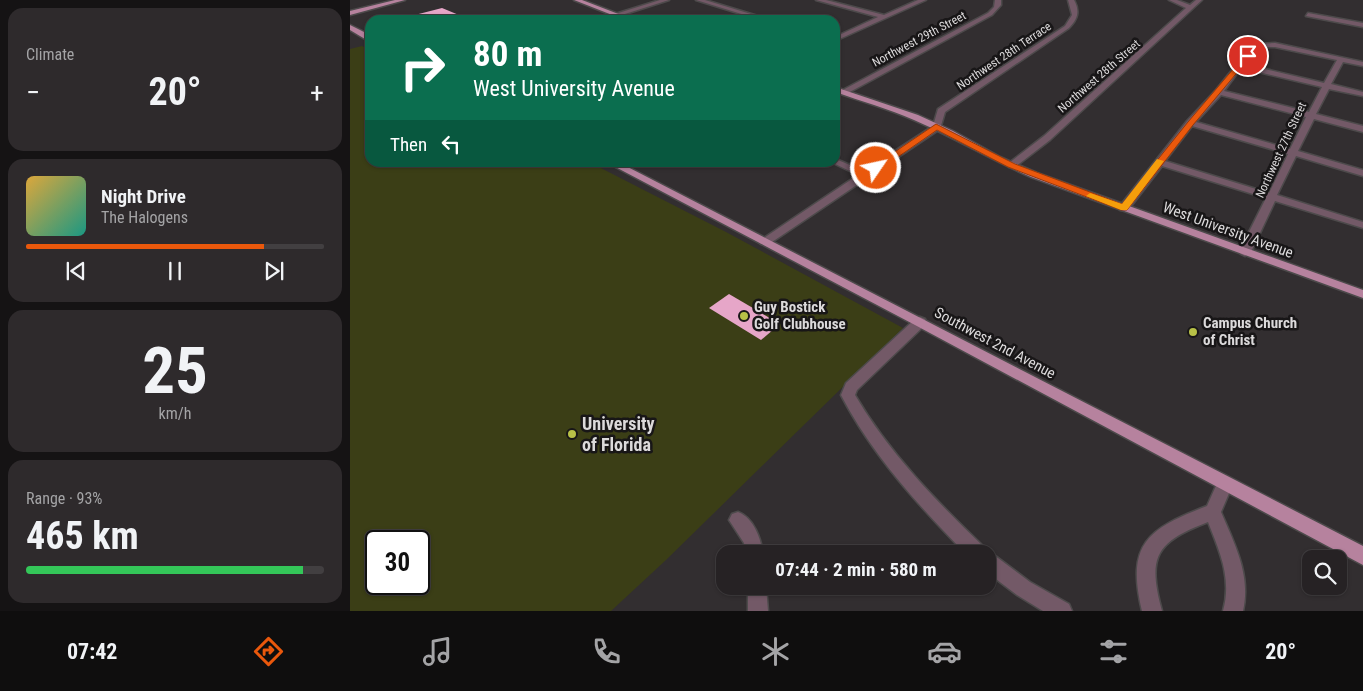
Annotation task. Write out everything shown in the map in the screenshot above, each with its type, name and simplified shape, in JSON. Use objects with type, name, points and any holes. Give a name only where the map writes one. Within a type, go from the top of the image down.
[{"type":"main road","points":[[350,11],[387,0]]},
{"type":"main road","points":[[350,11],[402,0]]},
{"type":"main road","points":[[574,1],[615,15]]},
{"type":"main road","points":[[350,27],[365,35]]},
{"type":"main road","points":[[350,34],[365,40]]},
{"type":"main road","name":"West University Avenue","points":[[840,90],[902,112],[1012,165],[1124,208],[1363,294]]},
{"type":"main road","name":"Southwest 2nd Avenue","points":[[620,167],[920,322],[1363,556]]},
{"type":"street","points":[[615,15],[666,0]]},
{"type":"street","points":[[699,0],[751,15]]},
{"type":"street","points":[[819,0],[884,16]]},
{"type":"street","points":[[840,37],[923,0]]},
{"type":"street","name":"Northwest 29th Street","points":[[840,89],[990,14],[997,9],[998,0]]},
{"type":"street","name":"Northwest 28th Terrace","points":[[936,127],[942,111],[1073,22],[1076,15],[1070,0]]},
{"type":"street","points":[[1172,0],[1191,8]]},
{"type":"street","name":"Northwest 28th Street","points":[[1012,165],[1047,138],[1092,95],[1199,0]]},
{"type":"street","points":[[1308,15],[1363,25]]},
{"type":"street","points":[[1124,208],[1255,46],[1261,44],[1363,64]]},
{"type":"street","name":"Northwest 27th Street","points":[[1245,252],[1273,197],[1310,116],[1341,59]]},
{"type":"street","points":[[1240,66],[1363,94]]},
{"type":"street","points":[[1219,92],[1363,129]]},
{"type":"street","points":[[1190,124],[1363,173]]},
{"type":"street","points":[[765,242],[936,127]]},
{"type":"street","points":[[1160,162],[1363,225]]},
{"type":"street","points":[[840,164],[865,176]]},
{"type":"street","points":[[920,322],[851,387],[848,395],[868,430],[884,450],[935,511],[970,545]]},
{"type":"street","points":[[1225,484],[1213,512],[1235,571],[1237,591],[1233,611]]},
{"type":"street","points":[[1152,611],[1145,571],[1147,559],[1156,542],[1175,526],[1213,512]]},
{"type":"street","points":[[738,520],[752,540],[753,545]]},
{"type":"street","points":[[996,569],[1033,596],[1062,611]]},
{"type":"street","points":[[757,595],[758,611]]},
{"type":"green space","name":"University of Florida","points":[[362,46],[365,48],[365,167],[599,167],[726,232],[903,328],[666,560],[611,611],[350,611],[350,49]]},
{"type":"building","points":[[442,8],[459,15],[415,15]]},
{"type":"building","name":"Guy Bostick Golf Clubhouse","points":[[729,294],[780,324],[761,340],[709,308]]},
{"type":"slow traffic","points":[[1090,196],[1124,208],[1160,161]]},
{"type":"place","name":"Guy Bostick Golf Clubhouse","points":[[744,316]]},
{"type":"place","name":"Campus Church of Christ","points":[[1193,332]]},
{"type":"place","name":"University of Florida","points":[[572,434]]},
{"type":"route","points":[[876,168],[936,127],[997,159],[1034,175],[1124,208],[1190,124],[1248,56]]}]
